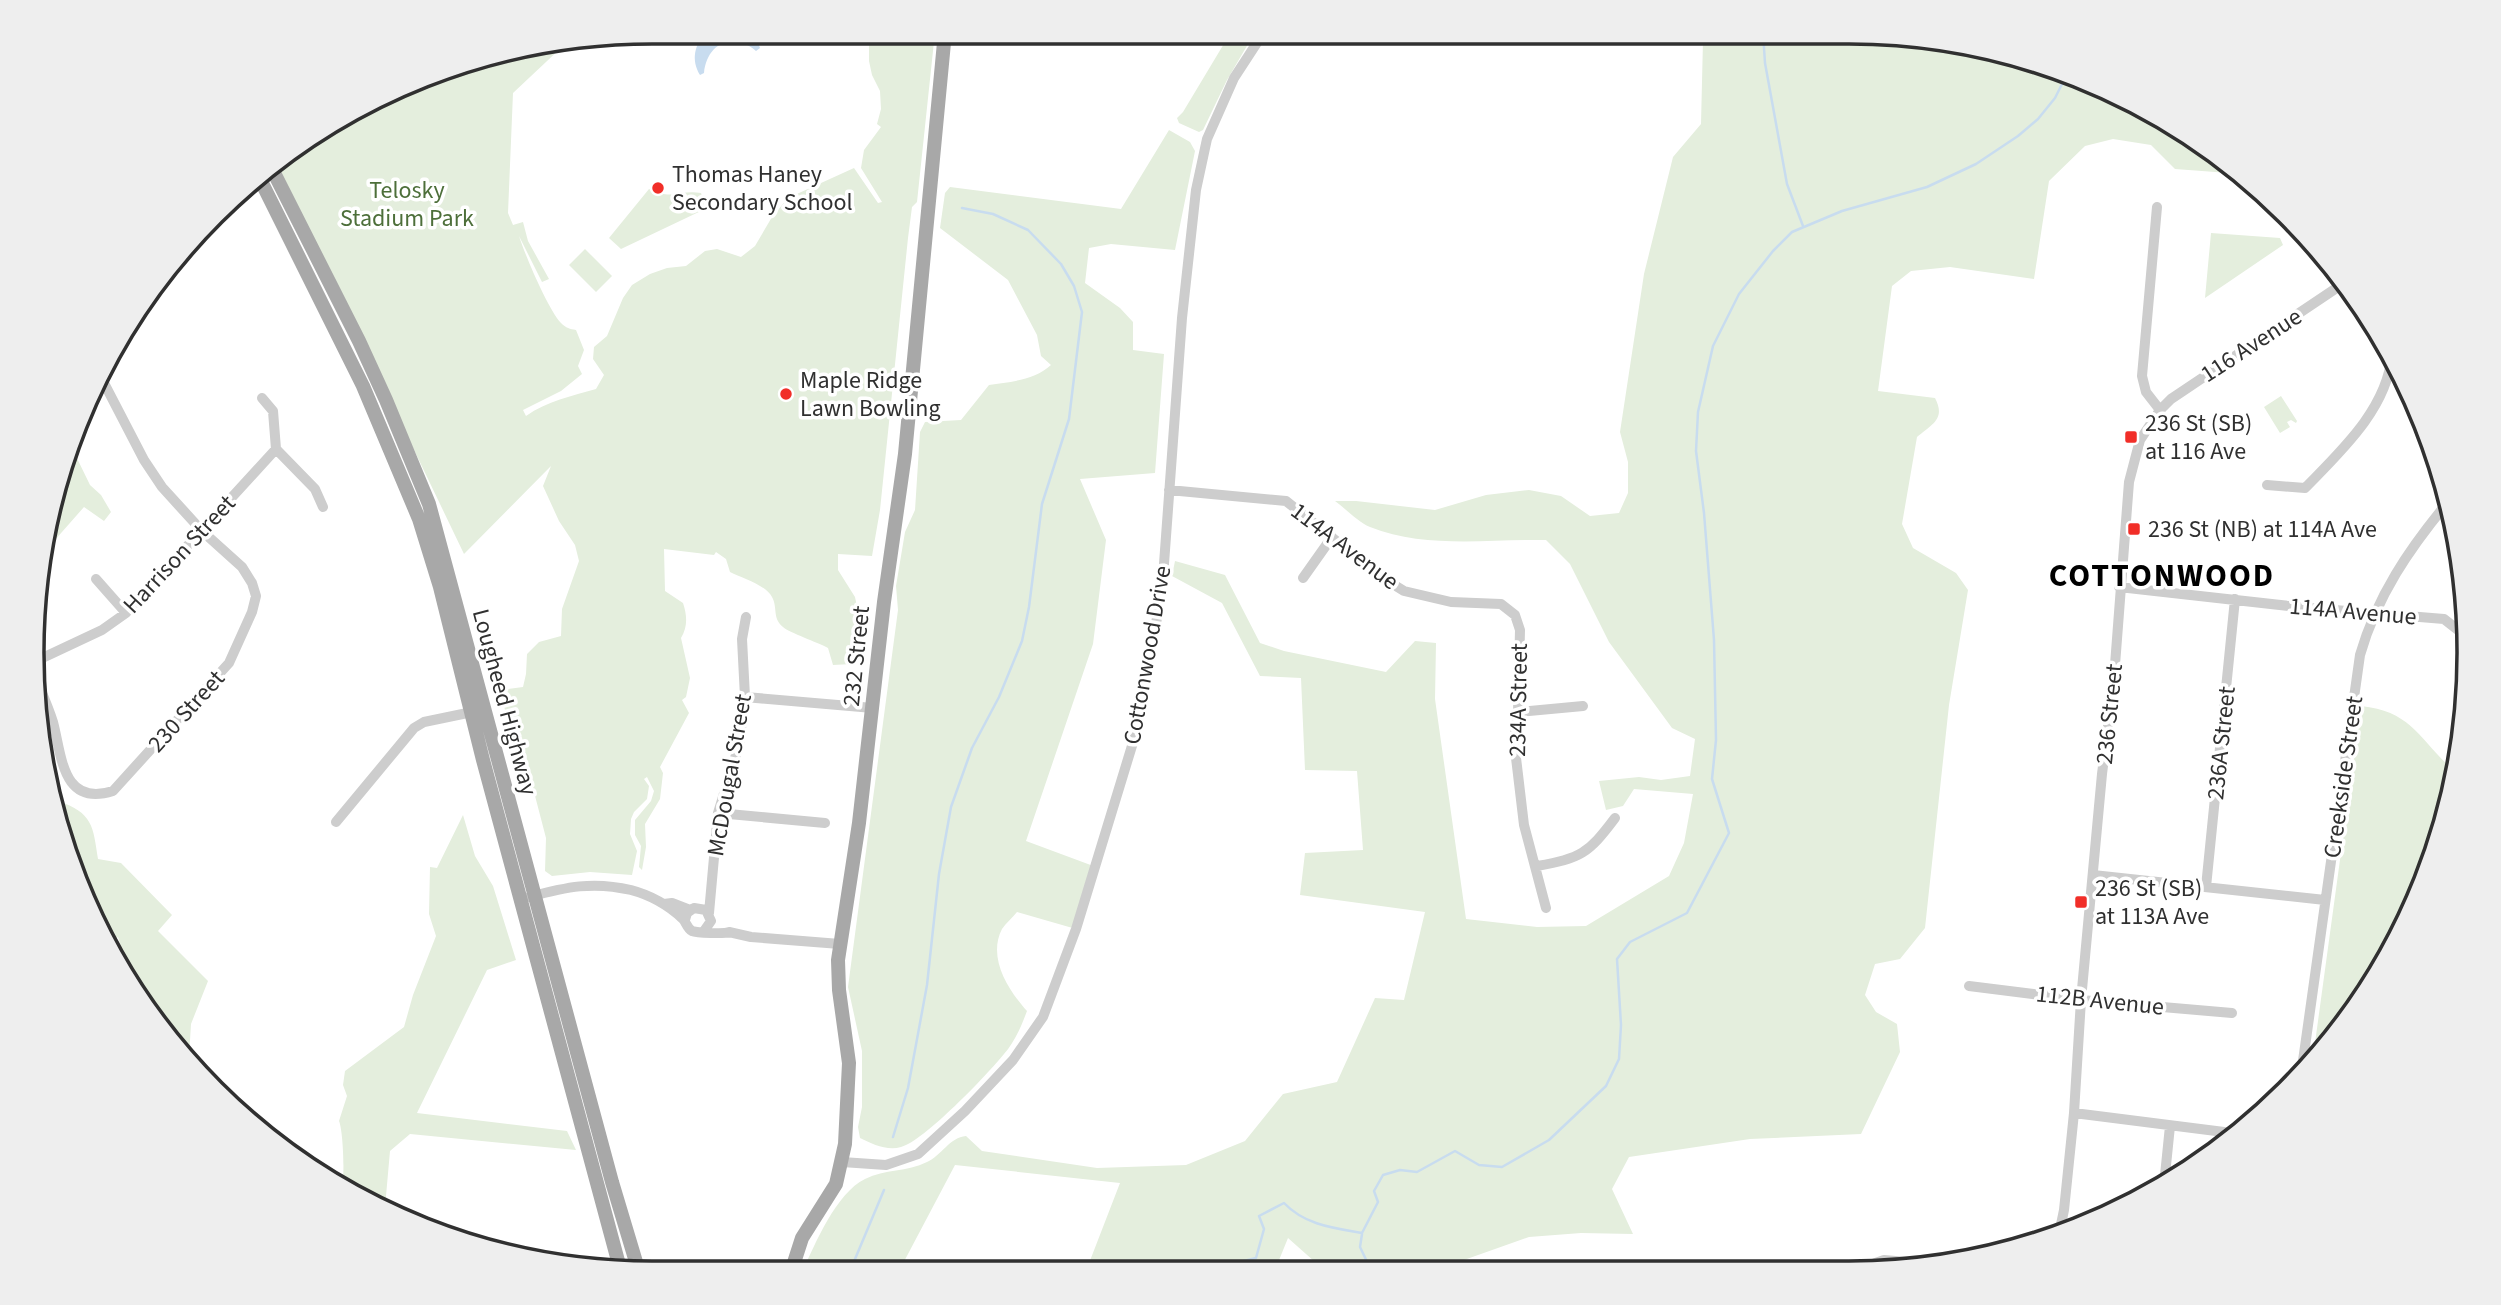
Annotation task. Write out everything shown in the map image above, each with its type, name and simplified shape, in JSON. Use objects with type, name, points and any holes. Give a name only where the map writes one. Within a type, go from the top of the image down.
[{"type":"main road","name":"232 Street","points":[[795,1261],[802,1238],[836,1184],[842,1162],[850,1083],[839,990],[840,944],[859,823],[884,602],[905,454],[944,44]]},
{"type":"main road","name":"Lougheed Highway","points":[[275,175],[370,365],[429,504],[477,711]]},
{"type":"main road","name":"Lougheed Highway","points":[[263,185],[363,386],[419,519],[477,711],[527,897],[618,1260]]},
{"type":"main road","name":"Lougheed Highway","points":[[527,897],[636,1261]]},
{"type":"street","name":"Cottonwood Drive","points":[[842,1162],[886,1165],[918,1154],[965,1111],[1013,1060],[1043,1017],[1076,929],[1135,736],[1162,591],[1184,290],[1196,190],[1207,139],[1234,78],[1256,44]]},
{"type":"street","points":[[2157,207],[2142,376],[2146,392],[2160,410]]},
{"type":"street","name":"116 Avenue","points":[[2160,410],[2195,381],[2336,288]]},
{"type":"street","points":[[2267,485],[2305,488],[2336,456],[2380,400],[2389,373]]},
{"type":"street","points":[[106,386],[151,471],[202,531]]},
{"type":"street","points":[[262,398],[273,411],[276,449],[315,489],[323,506]]},
{"type":"street","name":"236 Street","points":[[2061,1222],[2074,1113],[2081,1000],[2114,678],[2119,587],[2131,470],[2140,440],[2160,410]]},
{"type":"street","name":"Harrison Street","points":[[44,658],[102,629],[126,613],[276,449]]},
{"type":"street","name":"114A Avenue","points":[[1169,490],[1286,501],[1383,578],[1404,591],[1451,602],[1501,604],[1515,615]]},
{"type":"street","name":"Creekside Street","points":[[2304,1057],[2360,655],[2375,612],[2390,582],[2410,550],[2441,511]]},
{"type":"street","name":"230 Street","points":[[46,705],[65,772],[79,790],[100,795],[113,791],[229,663],[252,612],[255,589],[242,567],[202,531]]},
{"type":"street","points":[[1303,578],[1332,537]]},
{"type":"street","points":[[96,579],[126,613]]},
{"type":"street","name":"114A Avenue","points":[[2119,587],[2298,607],[2444,619],[2456,630]]},
{"type":"street","name":"236A Street","points":[[2206,887],[2235,599]]},
{"type":"street","name":"234A Street","points":[[1515,615],[1520,630],[1518,712],[1514,741],[1524,825],[1546,908]]},
{"type":"street","name":"McDougal Street","points":[[710,915],[718,813],[739,745],[745,697],[741,639],[746,617]]},
{"type":"street","points":[[745,697],[873,708]]},
{"type":"street","points":[[1518,712],[1583,706]]},
{"type":"street","points":[[336,822],[414,728],[424,722],[477,711]]},
{"type":"street","points":[[718,813],[825,823]]},
{"type":"street","points":[[1537,866],[1573,859],[1597,841],[1615,818]]},
{"type":"street","points":[[2093,875],[2325,900]]},
{"type":"street","points":[[527,897],[575,885],[632,891],[664,904],[710,915],[727,927],[729,932]]},
{"type":"street","name":"McDougal Street","points":[[691,912],[710,892]]},
{"type":"street","points":[[691,912],[691,931],[724,934],[729,932],[751,937],[840,944]]},
{"type":"street","points":[[704,931],[709,925],[710,915]]},
{"type":"street","name":"112B Avenue","points":[[1969,986],[2081,1000],[2232,1013]]},
{"type":"street","points":[[2074,1113],[2223,1132]]},
{"type":"street","points":[[2165,1172],[2170,1126]]},
{"type":"green space","name":"Telosky Stadium Park","points":[[869,44],[934,44],[917,202],[912,207],[908,238],[880,510],[872,556],[838,554],[838,570],[855,597],[861,626],[852,664],[833,665],[828,648],[783,627],[777,620],[774,601],[769,593],[759,585],[730,572],[726,559],[716,552],[714,555],[664,549],[665,591],[683,603],[685,612],[686,625],[681,638],[690,678],[686,697],[682,700],[689,713],[660,767],[663,773],[660,799],[645,824],[646,847],[642,870],[639,867],[641,846],[635,835],[635,820],[651,801],[654,791],[647,777],[644,779],[649,786],[647,799],[631,819],[630,834],[637,851],[632,875],[590,872],[552,876],[545,871],[546,838],[534,792],[518,762],[500,690],[523,687],[527,654],[539,642],[561,636],[562,609],[579,561],[575,545],[559,521],[543,486],[551,466],[464,554],[280,171],[348,125],[420,90],[495,64],[557,51],[513,93],[508,213],[513,225],[523,222],[528,241],[549,279],[542,282],[519,236],[550,306],[563,325],[576,330],[584,350],[578,366],[582,374],[561,391],[523,410],[526,416],[551,403],[596,389],[604,375],[593,359],[594,347],[607,336],[623,298],[632,285],[650,274],[667,268],[686,266],[705,251],[717,249],[741,257],[755,246],[772,217],[788,198],[854,168],[878,203],[882,202],[861,168],[864,150],[881,127],[877,124],[881,109],[880,91],[869,61]]},
{"type":"green space","points":[[1224,44],[1248,44],[1203,130],[1199,132],[1179,123],[1177,118]]},
{"type":"green space","points":[[1703,44],[1888,45],[1967,55],[2006,64],[2081,90],[2153,125],[2222,173],[2175,169],[2151,145],[2113,139],[2085,146],[2049,181],[2034,279],[1950,267],[1911,271],[1892,286],[1878,391],[1935,398],[1939,411],[1936,420],[1917,437],[1902,524],[1913,548],[1956,573],[1968,590],[1949,705],[1925,928],[1900,959],[1875,964],[1865,995],[1876,1012],[1897,1024],[1900,1052],[1861,1134],[1750,1139],[1629,1157],[1612,1189],[1633,1234],[1581,1233],[1529,1237],[1464,1261],[1314,1261],[1288,1238],[1279,1261],[1090,1261],[1120,1183],[955,1165],[904,1261],[807,1261],[836,1207],[854,1186],[873,1176],[927,1162],[960,1137],[966,1136],[982,1151],[1097,1168],[1186,1165],[1245,1141],[1283,1094],[1337,1082],[1375,998],[1404,1000],[1425,912],[1300,895],[1305,853],[1363,850],[1357,771],[1305,770],[1301,678],[1260,676],[1222,603],[1172,576],[1175,561],[1225,575],[1260,643],[1284,651],[1386,672],[1415,641],[1436,643],[1435,699],[1466,919],[1537,927],[1586,926],[1669,876],[1684,843],[1693,794],[1634,789],[1623,806],[1606,810],[1599,781],[1639,777],[1661,780],[1690,776],[1695,739],[1672,728],[1609,642],[1570,564],[1546,540],[1435,541],[1391,534],[1366,525],[1335,501],[1435,510],[1486,495],[1529,490],[1561,496],[1590,516],[1619,513],[1628,493],[1628,462],[1620,432],[1644,274],[1673,157],[1701,124]]},
{"type":"green space","points":[[1169,130],[1190,142],[1195,151],[1175,250],[1111,244],[1089,248],[1085,283],[1120,308],[1133,322],[1133,350],[1164,354],[1155,473],[1080,479],[1106,540],[1093,644],[1026,841],[1096,867],[1076,929],[1017,912],[1002,929],[997,951],[1002,973],[1013,994],[1027,1011],[1008,1049],[970,1091],[924,1133],[901,1147],[880,1146],[860,1138],[858,1127],[862,1107],[862,1051],[848,987],[898,610],[896,586],[905,532],[915,510],[920,432],[925,422],[961,420],[989,385],[1030,377],[1051,365],[1041,356],[1037,335],[1008,280],[940,228],[945,193],[950,187],[1121,209]]},
{"type":"green space","points":[[649,189],[664,194],[701,193],[703,210],[621,249],[609,238]]},
{"type":"green space","points":[[2211,233],[2280,238],[2283,245],[2205,298]]},
{"type":"green space","points":[[585,249],[612,276],[596,292],[569,265]]},
{"type":"green space","points":[[2281,396],[2297,421],[2287,422],[2290,427],[2280,433],[2264,407]]},
{"type":"green space","points":[[76,457],[90,485],[101,495],[111,512],[104,521],[84,507],[54,541]]},
{"type":"green space","points":[[2361,706],[2391,713],[2402,720],[2447,764],[2425,848],[2394,922],[2355,991],[2315,1043]]},
{"type":"green space","points":[[62,803],[78,810],[89,822],[98,859],[121,863],[172,915],[158,931],[208,981],[191,1024],[190,1047],[146,991],[125,957],[118,937],[116,939],[90,885]]},
{"type":"green space","points":[[463,815],[475,856],[493,886],[516,960],[487,970],[417,1113],[567,1131],[576,1150],[410,1134],[390,1151],[386,1200],[343,1177],[342,1133],[339,1121],[347,1096],[343,1085],[345,1071],[404,1027],[413,995],[436,936],[429,914],[430,867],[437,868]]},
{"type":"water","points":[[698,44],[722,44],[710,55],[704,73],[700,75],[695,64]]},
{"type":"water","points":[[744,44],[758,44],[760,48],[756,51]]},
{"type":"waterway","points":[[1764,44],[1787,184],[1803,226]]},
{"type":"waterway","points":[[1244,1261],[1256,1258],[1264,1229],[1259,1216],[1284,1203],[1310,1221],[1362,1233],[1378,1202],[1374,1191],[1383,1175],[1400,1170],[1417,1172],[1455,1151],[1479,1165],[1502,1167],[1549,1140],[1606,1086],[1619,1059],[1621,1025],[1617,959],[1630,942],[1687,913],[1729,833],[1712,779],[1716,740],[1714,640],[1696,451],[1698,412],[1713,346],[1739,294],[1792,232],[1842,211],[1927,187],[1976,164],[2038,119],[2055,98],[2062,83]]},
{"type":"waterway","points":[[893,1137],[908,1088],[927,985],[939,874],[951,807],[972,748],[999,697],[1022,641],[1042,504],[1069,419],[1082,312],[1074,286],[1061,264],[1028,230],[993,214],[962,208]]},
{"type":"waterway","points":[[854,1261],[884,1190]]},
{"type":"waterway","points":[[1362,1234],[1360,1247],[1367,1261]]},
{"type":"place","name":"Thomas Haney Secondary School","points":[[658,188]]},
{"type":"place","name":"Maple Ridge Lawn Bowling","points":[[786,394]]},
{"type":"place","name":"236 St (SB) at 116 Ave","points":[[2131,437]]},
{"type":"place","name":"236 St (NB) at 114A Ave","points":[[2134,529]]},
{"type":"place","name":"236 St (SB) at 113A Ave","points":[[2081,902]]},
{"type":"district","name":"COTTONWOOD","points":[[2162,575]]}]
